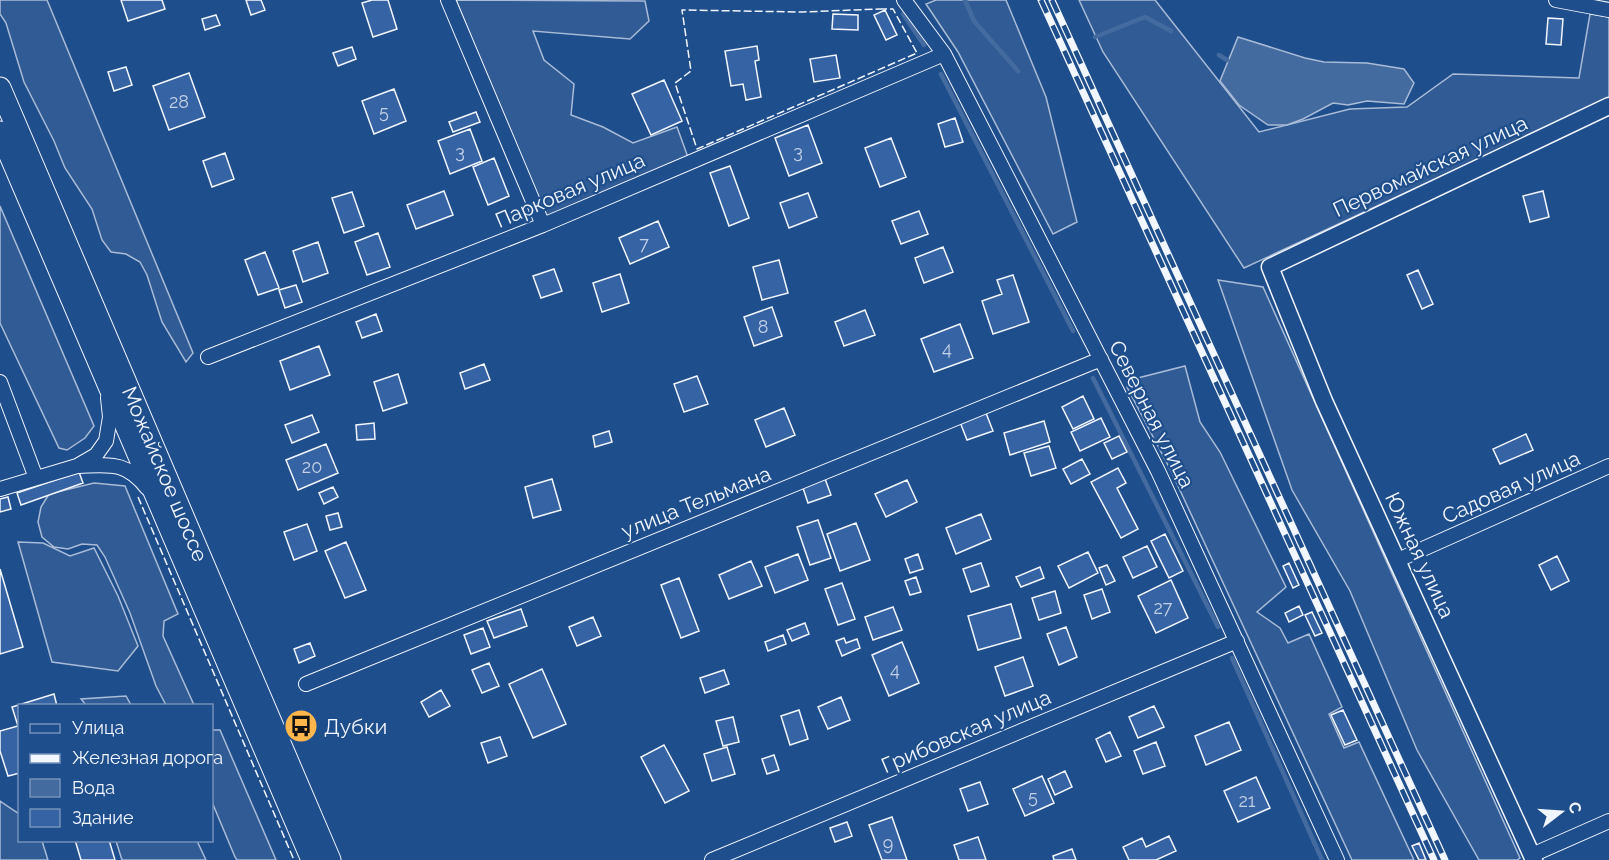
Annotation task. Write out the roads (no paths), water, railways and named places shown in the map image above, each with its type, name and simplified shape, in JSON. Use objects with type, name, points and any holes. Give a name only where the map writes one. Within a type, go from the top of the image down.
[{"type":"main road","name":"Можайское шоссе","points":[[0,88],[330,860]]},
{"type":"main road","name":"Можайское шоссе","points":[[0,132],[312,860]]},
{"type":"street","points":[[448,0],[543,225]]},
{"type":"street","name":"Северная улица","points":[[904,0],[944,54],[1158,471],[1337,860]]},
{"type":"street","points":[[1556,0],[1609,10]]},
{"type":"street","name":"Парковая улица","points":[[208,357],[543,225],[944,54]]},
{"type":"street","name":"Первомайская улица","points":[[1270,267],[1609,106]]},
{"type":"street","name":"Южная улица","points":[[1270,267],[1324,401],[1533,857]]},
{"type":"street","name":"улица Тельмана","points":[[306,684],[1101,359]]},
{"type":"street","points":[[0,382],[36,478]]},
{"type":"street","points":[[0,489],[77,466],[96,455],[106,441],[110,417],[107,384]]},
{"type":"street","points":[[77,466],[110,465],[130,470],[143,482],[157,501]]},
{"type":"street","name":"Садовая улица","points":[[1398,560],[1609,466]]},
{"type":"street","name":"Грибовская улица","points":[[712,860],[1237,640]]},
{"type":"street","points":[[1533,857],[1609,821]]},
{"type":"water","points":[[1238,37],[1324,62],[1367,63],[1404,69],[1414,83],[1404,104],[1367,101],[1348,105],[1333,103],[1287,125],[1268,125],[1239,105],[1220,81]]},
{"type":"waterway","points":[[965,0],[974,21],[1018,71]]},
{"type":"waterway","points":[[903,14],[924,45]]},
{"type":"waterway","points":[[1095,37],[1145,17],[1171,31]]},
{"type":"waterway","points":[[1219,55],[1227,60]]},
{"type":"waterway","points":[[941,74],[1073,331]]},
{"type":"waterway","points":[[1093,378],[1218,627]]},
{"type":"waterway","points":[[1232,658],[1322,860]]},
{"type":"railway","points":[[1041,0],[1434,860]]},
{"type":"railway","points":[[1052,0],[1445,860]]},
{"type":"place","name":"Дубки","points":[[301,726]]}]
